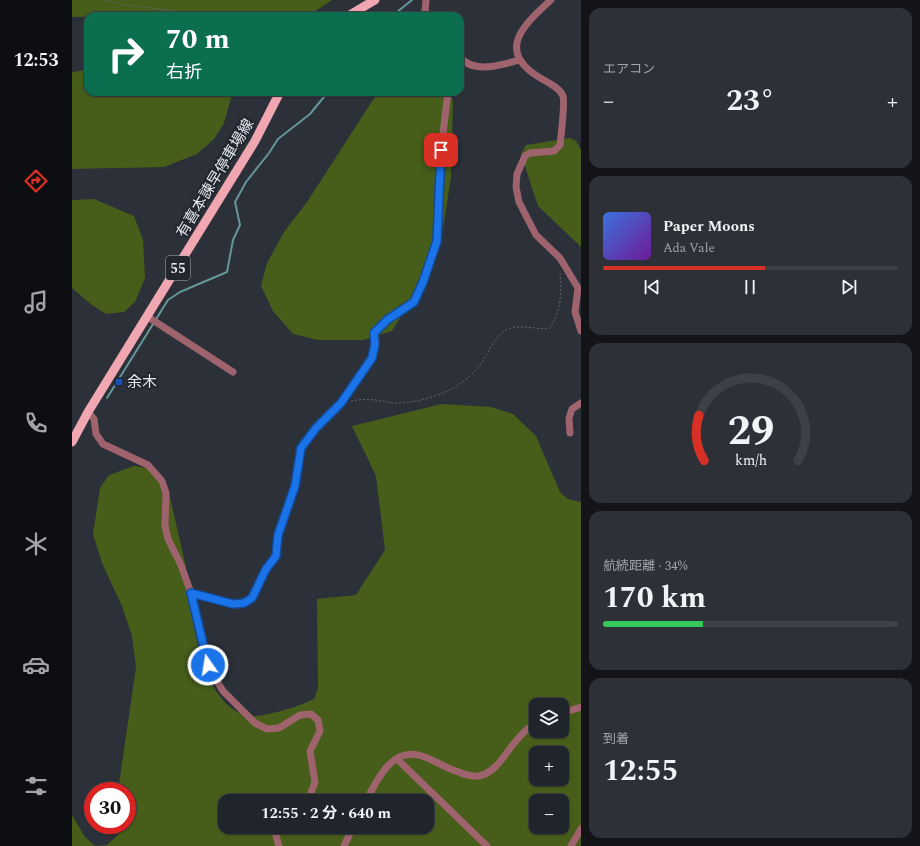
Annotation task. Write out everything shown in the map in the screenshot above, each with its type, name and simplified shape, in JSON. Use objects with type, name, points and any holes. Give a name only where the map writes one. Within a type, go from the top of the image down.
[{"type":"main road","points":[[355,12],[375,0]]},
{"type":"main road","name":"有喜本諫早停車場線","points":[[72,442],[88,412],[150,318],[255,141],[278,96]]},
{"type":"street","points":[[426,0],[426,12]]},
{"type":"street","points":[[551,0],[530,18],[519,34],[516,44],[519,60],[538,77],[557,88],[563,96],[560,145],[554,152],[530,153],[525,156],[518,174],[516,187],[519,202],[536,235],[560,258],[578,288],[575,312],[581,331]]},
{"type":"street","points":[[464,61],[477,66],[489,67],[504,65],[519,60]]},
{"type":"street","points":[[191,593],[233,604],[244,603],[252,598],[266,569],[276,556],[278,535],[295,486],[301,448],[326,416],[341,403],[372,358],[375,344],[374,333],[387,320],[414,302],[437,241],[441,150],[448,96]]},
{"type":"street","points":[[150,318],[233,372]]},
{"type":"street","points":[[570,433],[569,418],[572,409],[581,403]]},
{"type":"street","points":[[88,412],[94,419],[96,434],[103,444],[148,465],[162,481],[166,493],[165,526],[168,539],[180,564],[191,593],[208,665],[223,691],[255,723],[267,729],[279,728],[300,715],[311,714],[318,720],[320,731],[310,751],[315,782],[310,794]]},
{"type":"street","points":[[569,711],[581,707]]},
{"type":"street","points":[[370,794],[388,764],[397,759],[418,755],[468,775],[478,776],[488,773],[499,763],[520,736],[529,728]]},
{"type":"street","points":[[397,759],[487,846]]},
{"type":"street","points":[[571,846],[581,829]]},
{"type":"street","points":[[277,834],[276,836],[279,846]]},
{"type":"street","points":[[344,846],[350,834]]},
{"type":"path","points":[[104,0],[124,5],[176,12]]},
{"type":"path","points":[[341,403],[366,398],[393,402],[413,402],[440,394],[461,384],[471,376],[506,330],[514,327],[540,329],[550,328],[559,310],[562,286],[560,258]]},
{"type":"green space","points":[[72,0],[332,0],[314,12],[84,12],[84,17],[72,17]]},
{"type":"green space","points":[[84,70],[84,96],[231,96],[231,98],[224,123],[214,139],[197,154],[164,167],[72,169],[72,72]]},
{"type":"green space","points":[[375,96],[452,96],[453,103],[451,177],[441,241],[413,297],[392,331],[363,340],[318,340],[293,334],[273,311],[261,286],[267,263],[284,232],[307,202]]},
{"type":"green space","points":[[570,138],[576,141],[581,150],[581,247],[538,206],[521,154],[526,145]]},
{"type":"green space","points":[[94,199],[134,216],[143,240],[145,278],[135,302],[124,312],[106,314],[92,305],[72,288],[72,200]]},
{"type":"green space","points":[[442,404],[491,407],[513,414],[536,436],[560,492],[568,499],[581,502],[581,846],[95,846],[107,845],[119,834],[136,834],[136,782],[119,782],[136,667],[132,636],[122,606],[102,563],[93,534],[100,488],[109,475],[134,466],[154,469],[164,481],[171,500],[184,557],[194,625],[206,670],[216,690],[228,705],[244,715],[250,716],[268,714],[314,699],[318,688],[317,599],[356,595],[385,550],[376,476],[352,426]]},
{"type":"green space","points":[[72,815],[85,837],[95,846],[72,846]]},
{"type":"waterway","points":[[397,12],[412,0]]},
{"type":"waterway","points":[[107,398],[168,300],[180,292],[227,272],[233,240],[240,225],[235,202],[246,182],[278,139],[310,114],[325,96]]},
{"type":"place","name":"余木","points":[[119,382]]},
{"type":"route","points":[[208,665],[191,593],[233,604],[244,603],[252,598],[266,569],[276,556],[278,535],[295,486],[301,448],[308,437],[331,411],[341,403],[372,358],[375,344],[374,333],[387,320],[414,302],[423,282],[437,241],[441,150]]}]
